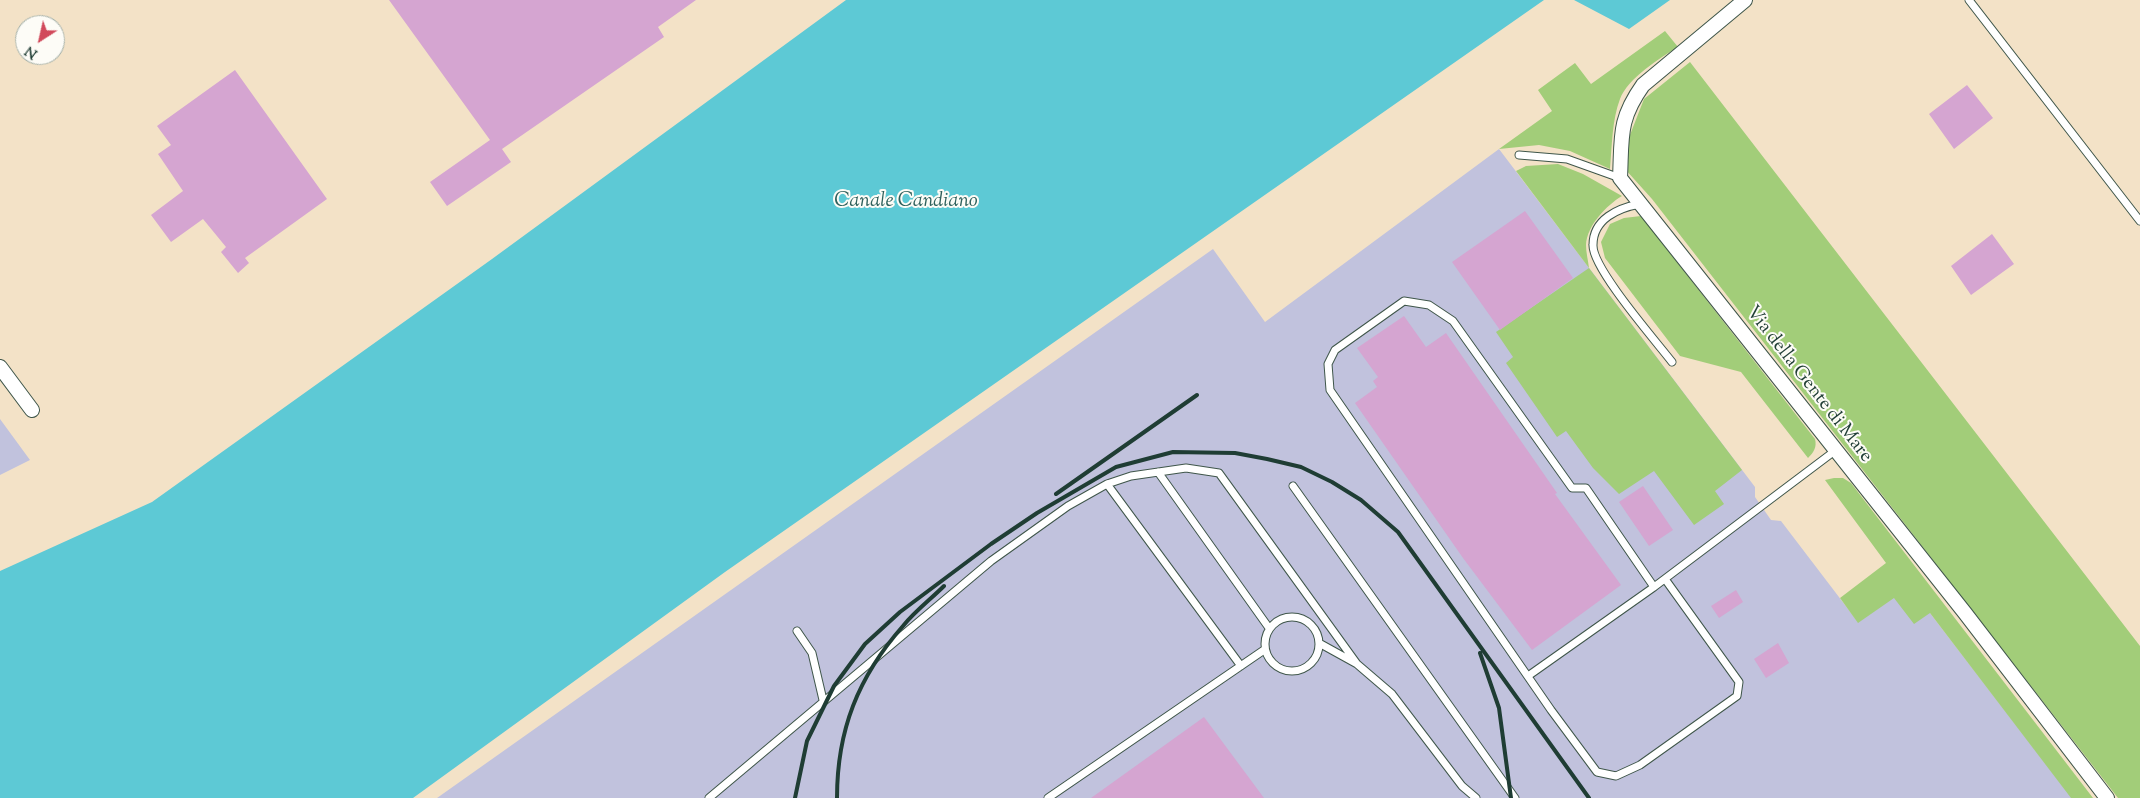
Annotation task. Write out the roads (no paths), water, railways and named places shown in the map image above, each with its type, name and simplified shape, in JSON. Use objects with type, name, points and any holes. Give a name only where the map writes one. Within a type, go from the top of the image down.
[{"type":"street","points":[[1620,178],[1623,120],[1631,101],[1643,85],[1745,0]]},
{"type":"street","name":"Via della Gente di Mare","points":[[1620,178],[1965,613],[2108,798]]},
{"type":"street","points":[[0,367],[32,410]]},
{"type":"lane","points":[[1969,0],[2140,221]]},
{"type":"lane","points":[[1519,155],[1567,159],[1620,178]]},
{"type":"lane","points":[[1640,204],[1612,212],[1598,227],[1593,246],[1599,266],[1672,362]]},
{"type":"lane","points":[[1654,587],[1586,488],[1572,488],[1453,321],[1429,305],[1404,301],[1335,350],[1328,364],[1330,390],[1528,676],[1597,772],[1616,776],[1640,765],[1737,696],[1739,682],[1665,579]]},
{"type":"lane","points":[[1528,676],[1665,579],[1836,450]]},
{"type":"lane","points":[[708,798],[991,561],[1068,506],[1107,484],[1131,476],[1186,468],[1219,473],[1357,664]]},
{"type":"lane","points":[[1158,472],[1270,628]]},
{"type":"lane","points":[[1107,484],[1241,666]]},
{"type":"lane","points":[[1293,486],[1515,798]]},
{"type":"lane","points":[[1280,618],[1299,618],[1314,627],[1319,643],[1314,660],[1301,670],[1292,671],[1274,666],[1264,650],[1264,640],[1270,628],[1280,618]]},
{"type":"lane","points":[[797,631],[812,653],[823,700]]},
{"type":"lane","points":[[1319,643],[1357,664],[1392,694],[1462,786],[1476,798]]},
{"type":"lane","points":[[1048,798],[1264,650]]},
{"type":"water","name":"Canale Candiano","points":[[846,0],[1544,0],[725,572],[413,798],[0,798],[0,571],[152,502],[492,259]]},
{"type":"water","points":[[1574,0],[1670,0],[1629,29]]},
{"type":"railway","points":[[1056,494],[1197,395]]},
{"type":"railway","points":[[795,798],[807,741],[834,686],[865,644],[900,612],[991,544],[1037,513],[1116,467],[1173,452],[1235,453],[1301,467],[1332,482],[1361,500],[1398,532],[1589,798]]},
{"type":"railway","points":[[837,798],[838,773],[846,727],[862,685],[887,645],[918,610],[944,586]]},
{"type":"railway","points":[[1480,653],[1499,708],[1511,798]]}]
